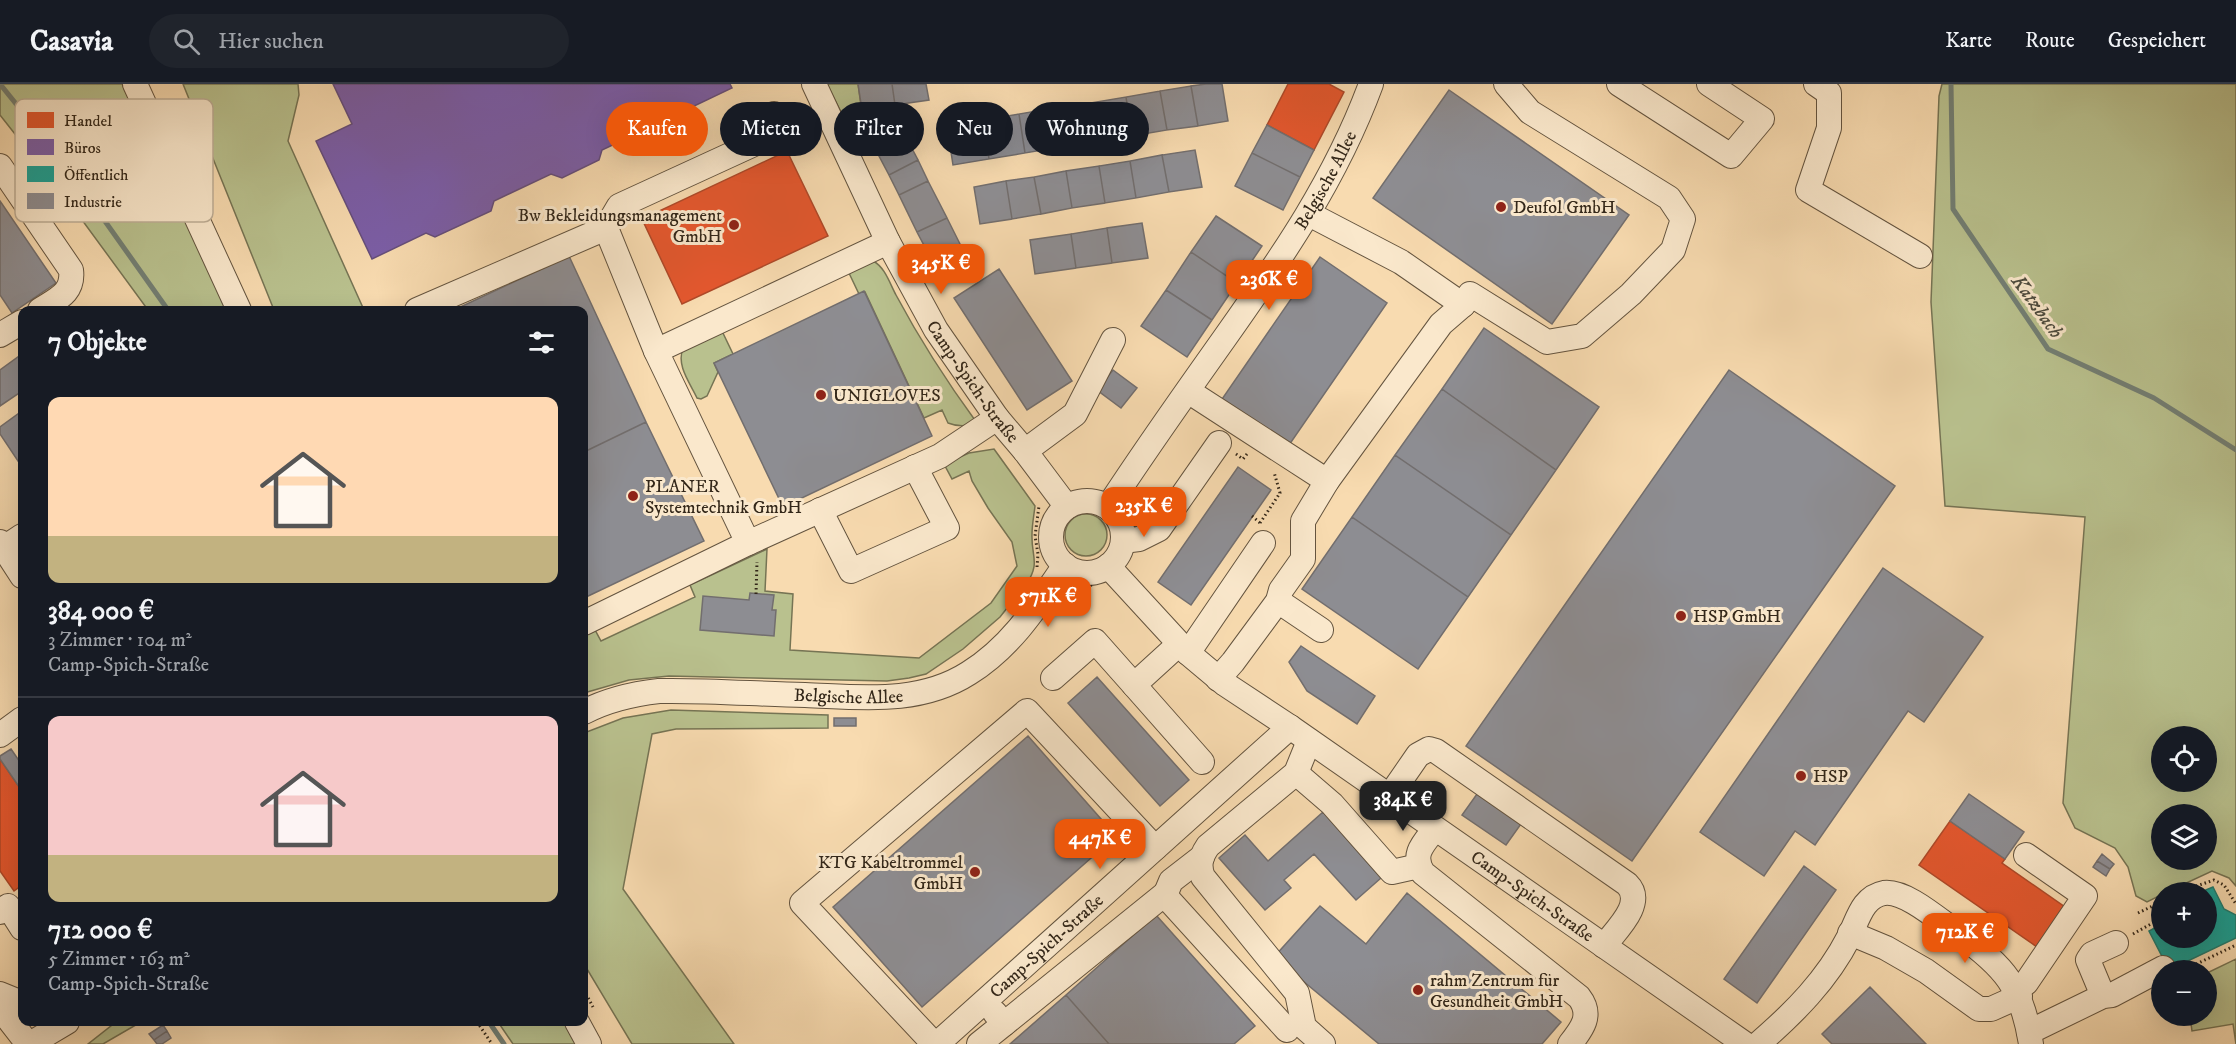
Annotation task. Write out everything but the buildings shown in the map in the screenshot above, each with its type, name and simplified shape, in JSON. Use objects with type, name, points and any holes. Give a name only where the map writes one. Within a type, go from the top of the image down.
[{"type":"street","points":[[135,84],[142,99]]},
{"type":"street","name":"Camp-Spich-Straße","points":[[814,84],[888,242],[936,330],[997,418],[1066,507]]},
{"type":"street","name":"Belgische Allee","points":[[1108,507],[1292,242],[1327,183],[1356,124],[1371,84]]},
{"type":"street","points":[[1218,679],[1278,601],[1281,590],[1303,559],[1303,520],[1327,481],[1441,324],[1463,304],[1470,294],[1547,342],[1582,336],[1631,294],[1673,250],[1683,219],[1669,198],[1530,112],[1506,84]]},
{"type":"street","points":[[1619,84],[1731,156],[1762,119],[1709,84]]},
{"type":"street","points":[[1815,84],[1829,93],[1829,128],[1808,190],[1920,256]]},
{"type":"street","points":[[426,306],[606,228],[619,206],[728,156]]},
{"type":"street","points":[[0,166],[15,188]]},
{"type":"street","points":[[1309,214],[1401,262],[1463,304]]},
{"type":"street","points":[[38,222],[71,270],[72,280],[68,290],[46,306]]},
{"type":"street","points":[[199,222],[237,306]]},
{"type":"street","points":[[606,228],[656,351],[753,540]]},
{"type":"street","points":[[656,351],[888,242]]},
{"type":"street","points":[[0,335],[18,324]]},
{"type":"street","points":[[1024,451],[1075,414],[1113,340]]},
{"type":"street","points":[[1188,391],[1327,481]]},
{"type":"street","points":[[588,621],[753,540],[940,456],[997,418]]},
{"type":"street","points":[[1123,541],[1139,539],[1159,528],[1219,443]]},
{"type":"street","points":[[820,510],[851,571],[947,528],[915,467]]},
{"type":"street","points":[[1076,502],[1098,502],[1108,507],[1120,522],[1123,541],[1120,551],[1108,566],[1098,571],[1075,570],[1065,565],[1053,547],[1051,536],[1053,525],[1059,515],[1066,507],[1076,502]]},
{"type":"street","points":[[1134,685],[1184,648],[1261,533]]},
{"type":"street","points":[[9,542],[18,566]]},
{"type":"street","name":"Belgische Allee","points":[[588,710],[619,698],[659,692],[873,698],[925,693],[956,681],[991,656],[1027,621],[1065,565]]},
{"type":"street","name":"Camp-Spich-Straße","points":[[1108,566],[1184,648],[1218,679],[1745,1044]]},
{"type":"street","points":[[1278,601],[1322,630]]},
{"type":"street","points":[[1053,678],[1095,641],[1202,762]]},
{"type":"street","points":[[936,1044],[802,903],[1027,711],[1155,848]]},
{"type":"street","points":[[0,735],[18,722]]},
{"type":"street","points":[[1287,1030],[1297,993],[1203,877],[1200,870],[1202,857],[1208,846],[1296,773],[1299,734]]},
{"type":"street","name":"Camp-Spich-Straße","points":[[936,1044],[986,1002],[1155,848],[1299,734]]},
{"type":"street","points":[[1389,797],[1418,755],[1429,749],[1436,751],[1474,777],[1628,884],[1633,890],[1635,900],[1629,912],[1604,946]]},
{"type":"street","points":[[1296,773],[1332,804],[1392,872],[1419,866]]},
{"type":"street","points":[[1436,829],[1419,849],[1417,857],[1423,873],[1579,997],[1584,1004],[1586,1014],[1584,1027],[1570,1044]]},
{"type":"street","points":[[1850,933],[1886,948],[1926,971],[1979,1009],[1990,1010],[2018,993],[2085,896],[2026,855]]},
{"type":"street","points":[[979,1044],[1166,893],[1171,881],[1202,857]]},
{"type":"street","points":[[1166,893],[1168,899],[1287,1030]]},
{"type":"street","points":[[1758,1044],[1784,1022],[1818,986],[1866,902],[1886,893],[1902,895],[1981,950],[2000,969],[2018,993],[2030,1038],[2103,996],[2112,995],[2151,979]]},
{"type":"street","points":[[0,912],[8,906],[18,922]]},
{"type":"street","points":[[2103,996],[2088,960],[2092,954],[2116,943]]},
{"type":"street","points":[[0,994],[18,1001]]},
{"type":"street","points":[[986,1002],[1004,1024]]},
{"type":"street","points":[[0,1008],[29,1044],[60,1026]]},
{"type":"street","points":[[579,1026],[589,1044]]},
{"type":"street","points":[[1287,1030],[1304,1027],[1323,1044]]},
{"type":"path","points":[[1219,443],[1243,459],[1251,448]]},
{"type":"path","points":[[1261,533],[1280,493],[1274,471]]},
{"type":"path","points":[[1037,573],[1038,554],[1035,536],[1039,504]]},
{"type":"path","points":[[753,540],[756,594]]},
{"type":"path","points":[[2208,882],[2214,880],[2224,885],[2236,904]]},
{"type":"path","points":[[2138,913],[2151,907]]},
{"type":"path","points":[[2116,943],[2151,924]]},
{"type":"path","points":[[2199,960],[2236,945]]},
{"type":"path","points":[[480,1026],[492,1044]]},
{"type":"green space","points":[[0,84],[122,84],[129,99],[15,99],[15,134],[0,115]]},
{"type":"green space","points":[[183,84],[298,84],[299,95],[288,141],[362,306],[272,306],[213,159],[213,99],[189,99]]},
{"type":"green space","points":[[827,84],[858,84],[861,102],[836,102]]},
{"type":"green space","points":[[1942,84],[2236,84],[2236,886],[2229,878],[2212,871],[2188,882],[2151,882],[2151,900],[2147,902],[2136,896],[2128,867],[2115,848],[2075,828],[2063,803],[2085,517],[1945,506],[1931,302],[1939,96]]},
{"type":"green space","points":[[84,222],[187,222],[226,306],[145,306]]},
{"type":"green space","points":[[873,261],[884,271],[924,344],[977,423],[962,426],[948,423],[942,410],[924,418],[865,292],[859,294],[848,271]]},
{"type":"green space","points":[[721,329],[733,354],[714,363],[718,372],[707,396],[697,398],[681,361],[683,349]]},
{"type":"green space","points":[[994,449],[1035,506],[1032,531],[1033,571],[1026,585],[1021,581],[1010,594],[1015,598],[1000,617],[963,649],[926,674],[887,681],[669,676],[629,680],[588,692],[588,632],[595,630],[601,641],[695,597],[690,585],[767,549],[765,591],[793,594],[790,650],[919,658],[991,603],[1017,566],[1012,542],[988,508],[972,481],[969,471],[952,479],[944,464],[969,453]]},
{"type":"green space","points":[[1086,514],[1101,520],[1107,535],[1101,550],[1086,556],[1071,550],[1065,535],[1071,520]]},
{"type":"green space","points":[[671,710],[828,715],[828,728],[676,729],[652,734],[623,889],[734,1044],[632,1044],[588,971],[588,731],[623,718]]},
{"type":"green space","points":[[2236,959],[2236,1044],[2233,1024],[2192,1031],[2191,1026],[2217,1026],[2217,968]]},
{"type":"green space","points":[[111,1026],[134,1026],[103,1044],[88,1044]]},
{"type":"green space","points":[[501,1026],[567,1026],[578,1044],[513,1044]]},
{"type":"waterway","points":[[0,84],[15,103]]},
{"type":"waterway","name":"Katzbach","points":[[1951,84],[1953,209],[2048,349],[2154,398],[2236,450]]},
{"type":"waterway","points":[[106,222],[165,306]]},
{"type":"waterway","points":[[492,1026],[504,1044]]},
{"type":"place","name":"Deufol GmbH","points":[[1501,207]]},
{"type":"place","name":"Bw Bekleidungsmanagement GmbH","points":[[734,225]]},
{"type":"place","name":"UNIGLOVES","points":[[821,395]]},
{"type":"place","name":"PLANER Systemtechnik GmbH","points":[[633,496]]},
{"type":"place","name":"HSP GmbH","points":[[1681,616]]},
{"type":"place","name":"HSP","points":[[1801,776]]},
{"type":"place","name":"KTG Kabeltrommel GmbH","points":[[975,872]]},
{"type":"place","name":"rahm Zentrum für Gesundheit GmbH","points":[[1418,990]]}]
